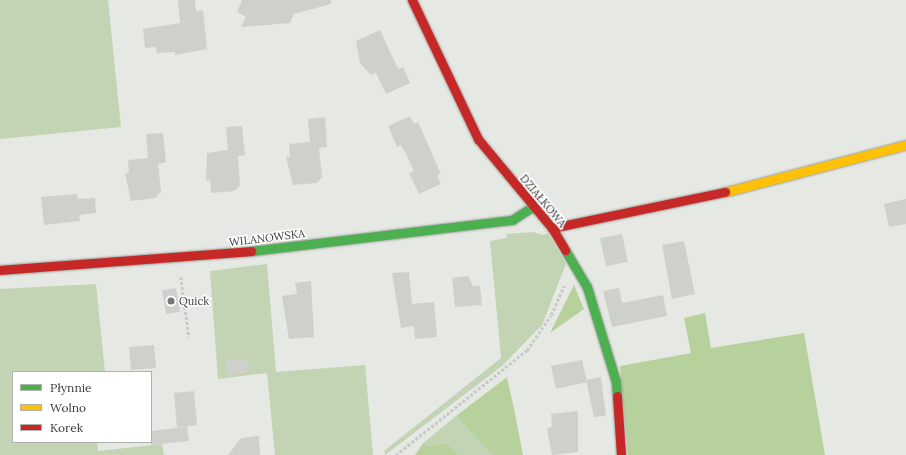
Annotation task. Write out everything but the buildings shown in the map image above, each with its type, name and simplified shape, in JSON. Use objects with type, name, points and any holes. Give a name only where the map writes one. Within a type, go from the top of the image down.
[{"type":"street","name":"DZIAŁKOWA","points":[[412,0],[474,133],[532,207],[552,228],[587,287],[616,382],[620,455]]},
{"type":"street","points":[[552,228],[760,185],[906,145]]},
{"type":"street","name":"WILANOWSKA","points":[[0,270],[206,257],[512,220],[532,207]]},
{"type":"path","points":[[180,272],[189,337]]},
{"type":"path","points":[[396,455],[527,350],[552,315],[566,281]]},
{"type":"green space","points":[[0,0],[108,0],[121,127],[0,139]]},
{"type":"green space","points":[[533,232],[543,235],[548,233],[566,264],[542,325],[502,366],[385,455],[384,451],[501,358],[490,241],[507,238],[506,234]]},
{"type":"green space","points":[[267,264],[276,372],[365,365],[373,455],[275,455],[267,373],[218,379],[210,271]]},
{"type":"green space","points":[[96,284],[105,371],[12,371],[12,443],[97,443],[98,451],[162,444],[164,455],[0,455],[0,289]]},
{"type":"green space","points":[[574,285],[584,309],[550,333]]},
{"type":"green space","points":[[705,313],[711,348],[804,333],[825,455],[628,455],[620,366],[691,353],[684,318]]},
{"type":"green space","points":[[507,377],[523,455],[493,455],[456,416]]},
{"type":"green space","points":[[456,416],[486,445],[493,455],[459,455],[447,443],[428,446],[423,443]]},
{"type":"green space","points":[[423,443],[428,446],[447,443],[459,455],[415,455]]},
{"type":"traffic: fast","points":[[251,251],[512,220],[532,207]]},
{"type":"traffic: fast","points":[[565,250],[587,287],[616,382],[617,396]]},
{"type":"traffic: slow","points":[[725,192],[906,145]]},
{"type":"traffic: jam","points":[[412,0],[478,139],[552,228],[565,250]]},
{"type":"traffic: jam","points":[[552,228],[725,192]]},
{"type":"traffic: jam","points":[[0,270],[251,251]]},
{"type":"traffic: jam","points":[[617,396],[621,455]]},
{"type":"place","name":"Quick","points":[[171,301]]}]
